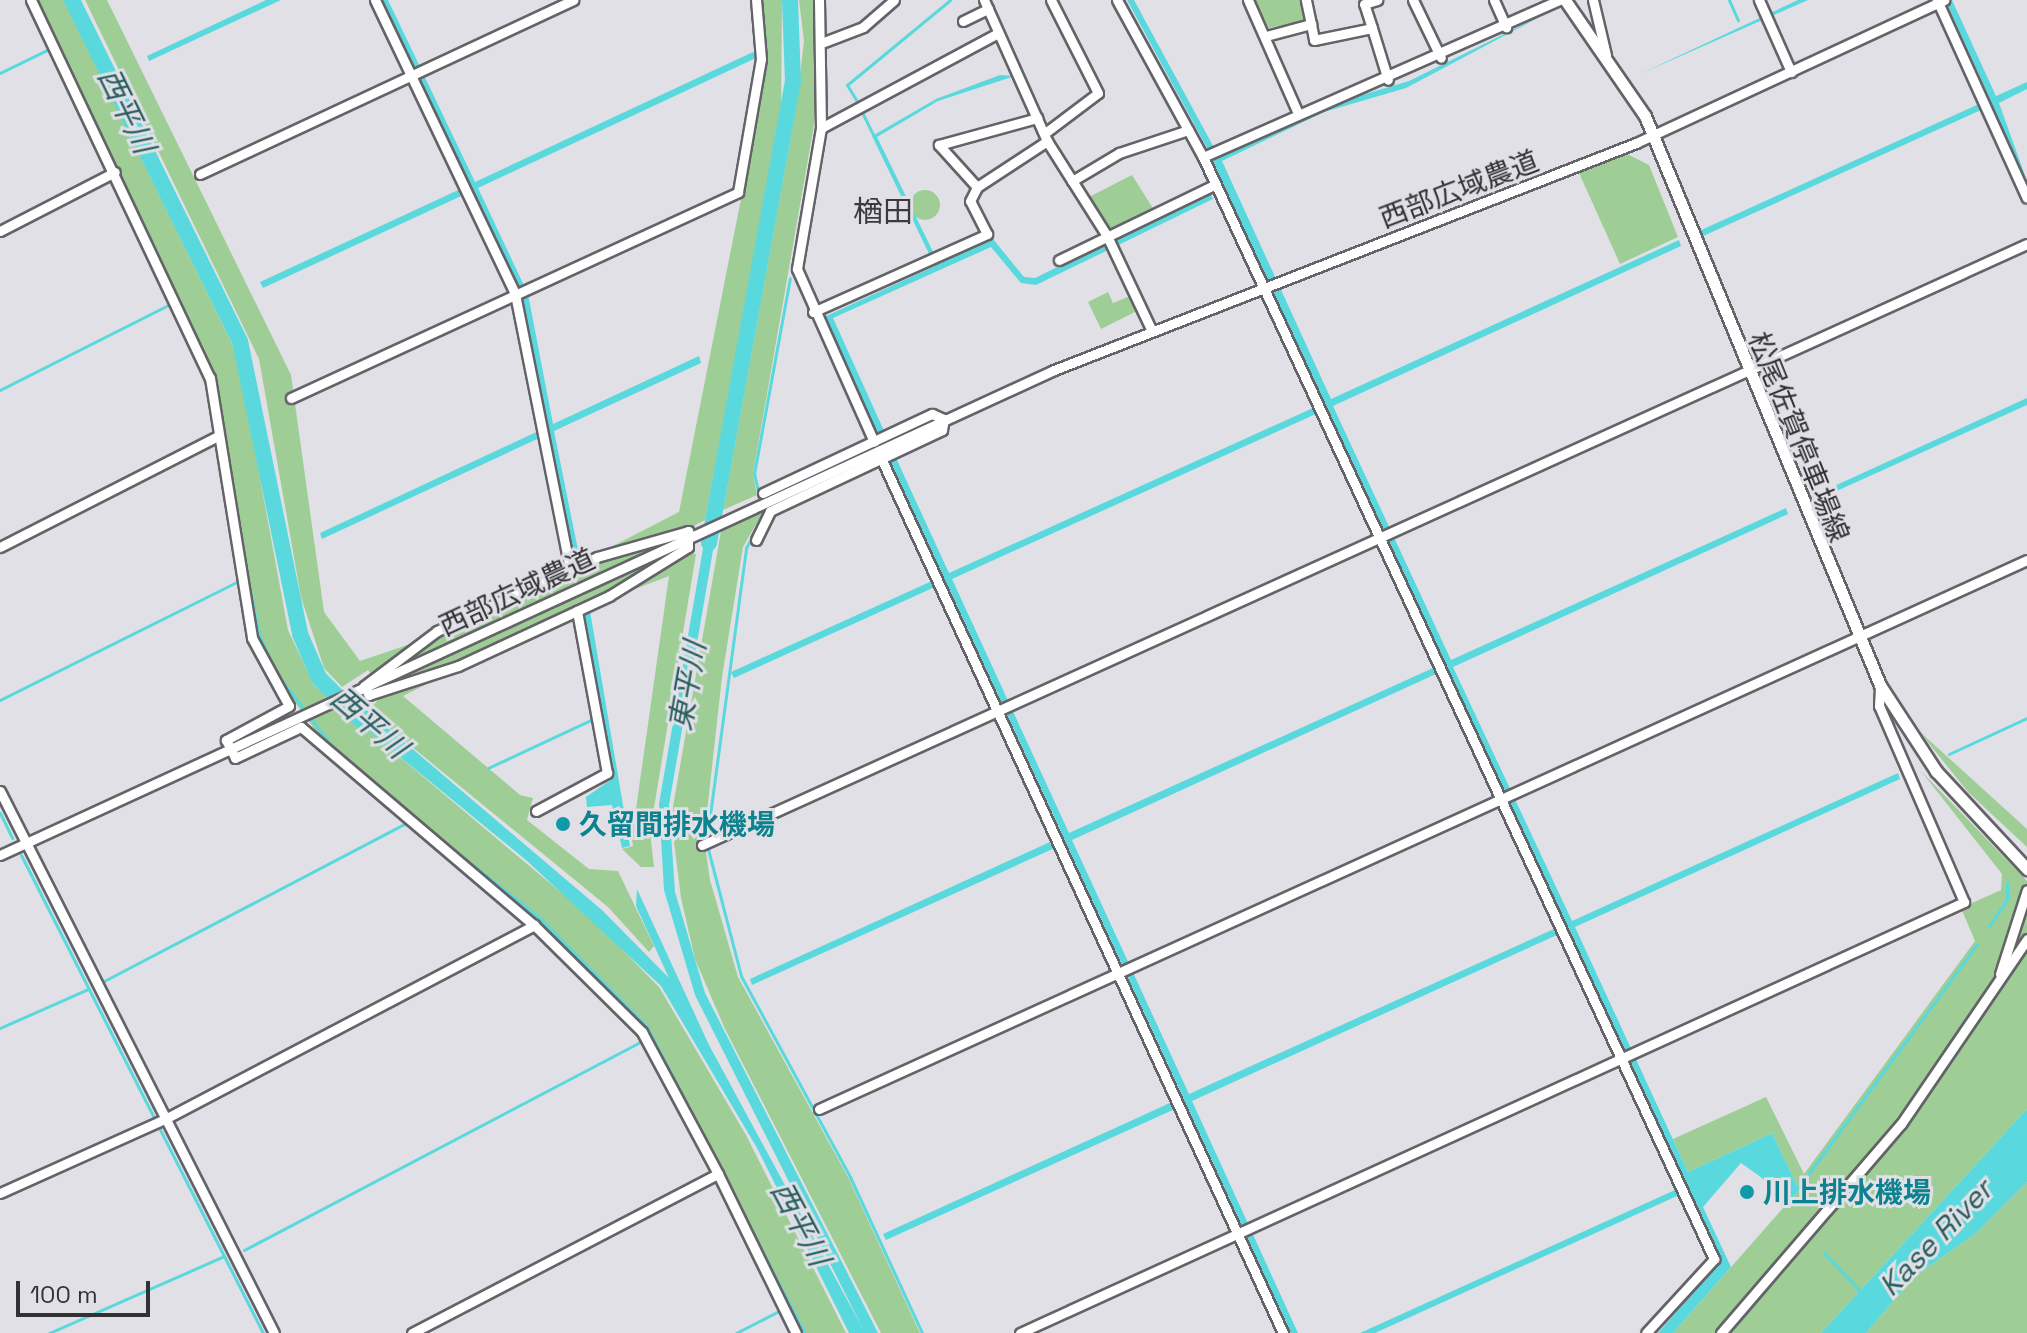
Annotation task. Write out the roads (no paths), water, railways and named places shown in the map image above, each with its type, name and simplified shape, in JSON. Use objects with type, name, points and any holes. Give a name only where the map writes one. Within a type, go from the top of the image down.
[{"type":"main road","name":"松尾佐賀停車場線","points":[[1562,0],[1606,55],[1652,137],[1855,638],[1880,685],[1936,771],[2027,869]]},
{"type":"street","points":[[31,0],[207,368],[252,638],[289,706],[226,740],[235,758],[301,727],[534,925],[642,1032],[718,1174],[796,1333]]},
{"type":"street","points":[[375,0],[515,294],[570,570]]},
{"type":"street","points":[[200,174],[573,0]]},
{"type":"street","points":[[291,398],[738,192],[761,59],[756,0]]},
{"type":"street","points":[[819,0],[824,42],[821,128],[797,269],[813,312],[874,442]]},
{"type":"street","points":[[824,42],[863,27],[894,0]]},
{"type":"street","points":[[813,312],[987,234],[970,201],[977,187],[1046,137],[1098,93],[1051,0]]},
{"type":"street","points":[[1117,0],[1205,156],[1714,1259],[1646,1333]]},
{"type":"street","points":[[1248,0],[1297,111]]},
{"type":"street","points":[[1306,0],[1314,40],[1372,28]]},
{"type":"street","points":[[1413,0],[1441,58]]},
{"type":"street","points":[[1494,0],[1506,27]]},
{"type":"street","points":[[1205,156],[1297,111],[1441,58],[1562,0]]},
{"type":"street","points":[[1593,0],[1606,55]]},
{"type":"street","points":[[1759,0],[1791,72]]},
{"type":"street","points":[[1941,1],[2027,198]]},
{"type":"street","name":"西部広域農道","points":[[1265,288],[1652,137],[1941,1]]},
{"type":"street","points":[[1371,2],[1372,28],[1388,80]]},
{"type":"street","points":[[963,21],[986,4],[1046,137],[1107,237],[1152,331]]},
{"type":"street","points":[[1266,36],[1311,24]]},
{"type":"street","points":[[821,128],[998,33]]},
{"type":"street","points":[[977,187],[939,145],[1037,118]]},
{"type":"street","points":[[1072,181],[1119,153],[1188,130]]},
{"type":"street","points":[[0,231],[115,172]]},
{"type":"street","points":[[1059,260],[1216,184]]},
{"type":"street","points":[[702,845],[2027,244]]},
{"type":"street","points":[[763,493],[932,414],[944,419],[1152,331],[1265,288]]},
{"type":"street","points":[[756,540],[770,511],[942,430],[944,419]]},
{"type":"street","name":"西部広域農道","points":[[364,686],[944,419]]},
{"type":"street","points":[[0,547],[218,436]]},
{"type":"street","points":[[881,458],[938,581],[1004,708],[1059,842],[1124,970],[1178,1103],[1244,1230],[1283,1333]]},
{"type":"street","points":[[0,855],[364,686],[437,631],[570,570],[680,531],[688,538],[688,547],[577,611],[458,666],[369,695],[364,686]]},
{"type":"street","points":[[819,1109],[2027,560]]},
{"type":"street","points":[[536,811],[607,773],[577,611]]},
{"type":"street","points":[[1020,1333],[1964,902],[1879,706],[1880,685]]},
{"type":"street","points":[[0,791],[274,1333]]},
{"type":"street","points":[[1998,982],[2027,890]]},
{"type":"street","points":[[0,1193],[167,1118],[534,925]]},
{"type":"street","points":[[1721,1333],[1875,1158],[2027,939]]},
{"type":"street","points":[[412,1333],[718,1174]]},
{"type":"water","points":[[266,0],[281,0],[149,61],[147,56]]},
{"type":"water","points":[[381,0],[388,0],[475,182],[753,52],[756,58],[478,188],[528,294],[553,424],[699,356],[701,363],[554,431],[580,560],[574,562],[548,434],[322,539],[320,533],[547,427],[522,296],[472,191],[263,288],[260,282],[469,185]]},
{"type":"water","points":[[1127,0],[1134,0],[1218,155],[1325,106],[1409,81],[1551,11],[1406,88],[1324,112],[1222,161],[1331,399],[1679,240],[1681,246],[1333,406],[1451,660],[1786,508],[1788,514],[1453,667],[1572,921],[1898,773],[1900,779],[1575,927],[1688,1172],[1772,1133],[1799,1190],[1791,1199],[1741,1163],[1703,1207],[1731,1267],[1673,1333],[1658,1333],[1721,1261],[1688,1191],[1375,1333],[1360,1333],[1686,1185],[1568,930],[1192,1101],[1298,1333],[1291,1333],[1186,1104],[886,1240],[883,1234],[1183,1097],[1066,843],[752,985],[750,979],[1063,836],[946,582],[734,678],[731,672],[943,576],[890,460],[896,458],[949,573],[1324,403],[1207,148]],"holes":[[[1327,409],[1444,663],[1069,833],[952,579]],[[1447,669],[1565,924],[1189,1094],[1072,840]]]},
{"type":"water","points":[[1798,0],[1808,0],[1640,74]]},
{"type":"water","points":[[1945,0],[1952,0],[1996,96],[2027,82],[2027,89],[1999,103],[2027,181],[1992,105],[1701,237],[1699,231],[1990,99]]},
{"type":"water","points":[[1000,75],[1015,76],[938,101],[877,137],[939,264],[993,239],[1024,277],[1035,278],[1210,192],[1213,199],[1036,285],[1021,283],[991,247],[833,318],[885,433],[879,436],[824,317],[935,266],[872,136],[936,99]]},
{"type":"water","points":[[2027,398],[2027,405],[1810,503],[1808,498]]},
{"type":"water","points":[[716,533],[669,805],[675,892],[705,993],[878,1333],[849,1333],[757,1148],[661,986],[526,860],[339,707],[355,700],[603,911],[669,978],[636,906],[637,889],[709,1045],[863,1329],[695,995],[664,890],[659,804],[705,537]]},
{"type":"water","points":[[590,611],[630,846],[622,848],[612,805],[587,807],[586,797],[612,779],[583,613]]},
{"type":"water","name":"Kase River","points":[[2027,1109],[2027,1182],[1975,1234],[1914,1277],[1866,1333],[1821,1333]]},
{"type":"waterway","name":"西平川","points":[[72,0],[240,341],[300,634],[319,678],[360,719]]},
{"type":"waterway","name":"東平川","points":[[709,543],[793,82],[790,0]]},
{"type":"waterway","points":[[858,103],[847,85],[950,0]]},
{"type":"waterway","points":[[1729,0],[1738,20]]},
{"type":"waterway","points":[[1258,11],[1268,32]]},
{"type":"waterway","points":[[1273,43],[1295,95]]},
{"type":"waterway","points":[[0,73],[49,49]]},
{"type":"waterway","points":[[861,110],[873,135]]},
{"type":"waterway","points":[[759,495],[754,474],[790,278]]},
{"type":"waterway","points":[[0,390],[172,303]]},
{"type":"waterway","points":[[707,837],[746,548],[765,512]]},
{"type":"waterway","points":[[247,575],[259,635],[277,674],[335,750]]},
{"type":"waterway","points":[[0,700],[237,582]]},
{"type":"waterway","points":[[1949,754],[2027,718]]},
{"type":"waterway","points":[[488,768],[593,719]]},
{"type":"waterway","points":[[0,813],[12,838]]},
{"type":"waterway","points":[[104,981],[404,824]]},
{"type":"waterway","points":[[439,838],[542,920],[647,1027],[804,1333]]},
{"type":"waterway","points":[[708,849],[741,976],[850,1177],[922,1333]]},
{"type":"waterway","points":[[21,855],[263,1333]]},
{"type":"waterway","points":[[1989,926],[2007,899],[2007,883]]},
{"type":"waterway","points":[[1798,1188],[1977,944]]},
{"type":"waterway","points":[[0,1028],[88,989]]},
{"type":"waterway","points":[[244,1250],[641,1042]]},
{"type":"waterway","points":[[1824,1253],[1865,1296]]},
{"type":"waterway","points":[[49,1333],[224,1256]]},
{"type":"waterway","points":[[736,1333],[781,1310]]},
{"type":"place","name":"久留間排水機場","points":[[563,824]]},
{"type":"place","name":"川上排水機場","points":[[1747,1192]]},
{"type":"district","name":"楢田","points":[[883,212]]}]
